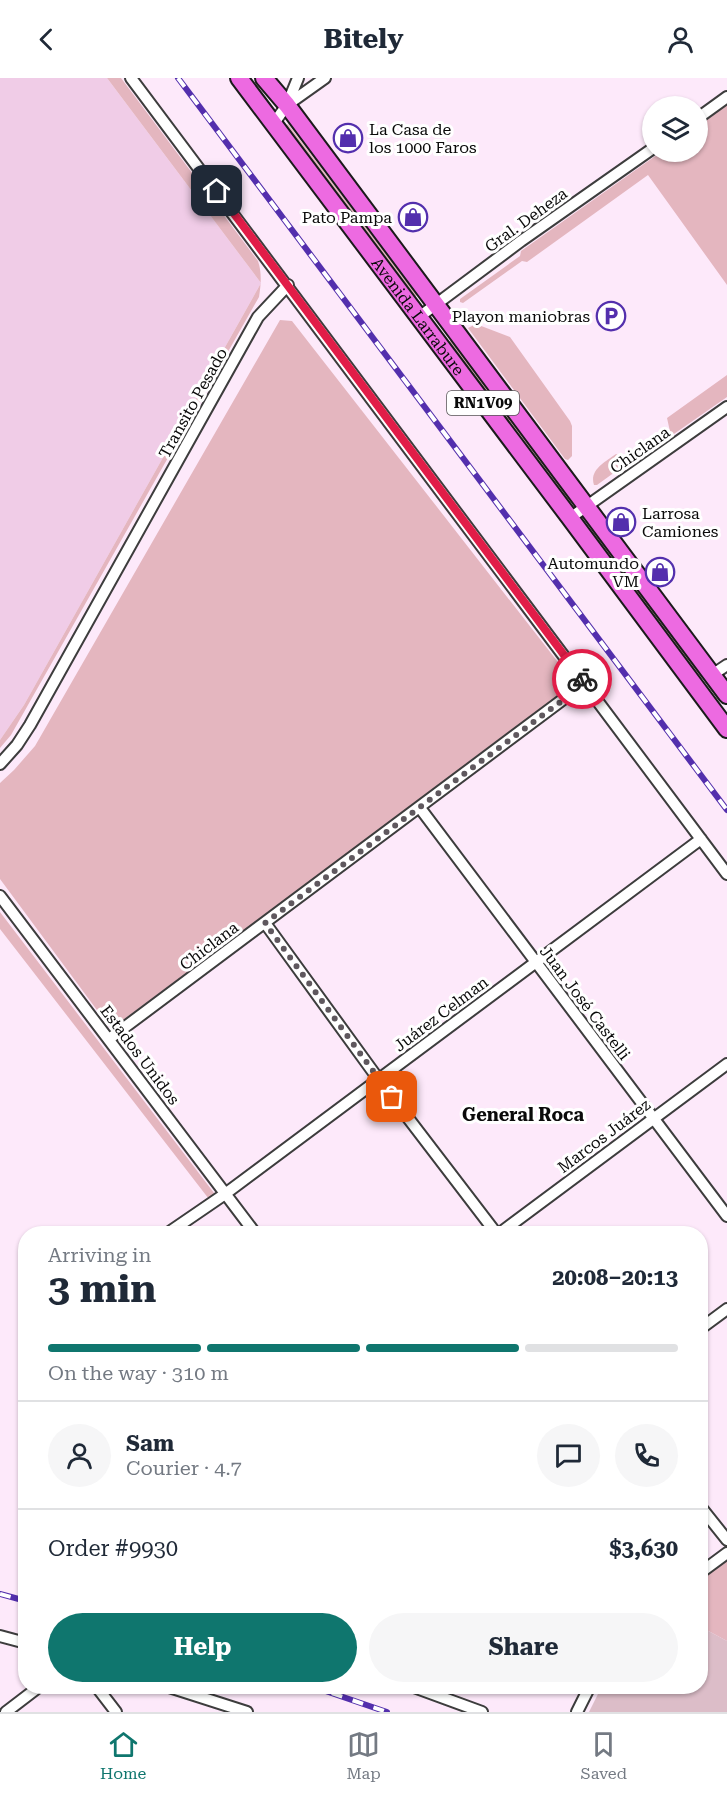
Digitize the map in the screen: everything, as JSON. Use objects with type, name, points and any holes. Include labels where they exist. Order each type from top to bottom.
[{"type":"main road","name":"Avenida Larrabure","points":[[239,78],[727,729]]},
{"type":"main road","name":"Avenida Larrabure","points":[[264,78],[287,105],[727,695]]},
{"type":"street","points":[[131,78],[727,874]]},
{"type":"street","points":[[274,123],[287,105],[298,78]]},
{"type":"street","points":[[287,105],[325,78]]},
{"type":"street","points":[[708,111],[727,97]]},
{"type":"street","name":"Gral. Deheza","points":[[419,318],[521,241],[642,156]]},
{"type":"street","name":"Transito Pesado","points":[[0,764],[17,745],[30,725],[258,317],[288,285]]},
{"type":"street","name":"Chiclana","points":[[570,518],[727,407]]},
{"type":"street","points":[[712,675],[727,665]]},
{"type":"street","name":"Chiclana","points":[[110,1039],[585,683]]},
{"type":"street","name":"Juan José Castelli","points":[[420,808],[727,1216]]},
{"type":"street","name":"Juárez Celman","points":[[178,1226],[379,1080],[701,839]]},
{"type":"street","name":"Estados Unidos","points":[[0,896],[250,1226]]},
{"type":"street","points":[[265,923],[379,1080],[493,1226]]},
{"type":"street","name":"Marcos Juárez","points":[[507,1226],[727,1064]]},
{"type":"street","points":[[708,1323],[727,1309]]},
{"type":"street","points":[[708,1516],[727,1540]]},
{"type":"street","points":[[708,1567],[727,1553]]},
{"type":"street","points":[[0,1636],[18,1641]]},
{"type":"street","points":[[6,1712],[30,1694]]},
{"type":"street","points":[[102,1694],[116,1712]]},
{"type":"street","points":[[191,1694],[247,1712]]},
{"type":"street","points":[[433,1694],[482,1712]]},
{"type":"street","points":[[577,1712],[586,1694]]},
{"type":"shaded area","points":[[0,78],[107,78],[261,283],[24,705],[0,740]]},
{"type":"shaded area","points":[[107,78],[121,78],[258,261],[261,283]]},
{"type":"shaded area","points":[[727,105],[727,285],[648,175],[527,262],[522,261],[463,303],[460,302],[460,299],[520,256],[521,251],[647,162],[708,162],[708,119]]},
{"type":"shaded area","points":[[288,124],[417,295],[414,298],[285,126]]},
{"type":"shaded area","points":[[261,284],[259,297],[11,735],[0,748],[0,740],[24,705]]},
{"type":"shaded area","points":[[280,320],[292,321],[575,684],[111,1029],[0,879],[0,783],[35,746]]},
{"type":"shaded area","points":[[476,324],[510,337],[570,421],[572,456],[568,460],[468,328]]},
{"type":"shaded area","points":[[452,340],[574,499],[570,502],[449,342]]},
{"type":"shaded area","points":[[727,375],[727,397],[671,436],[667,418]]},
{"type":"shaded area","points":[[616,454],[625,458],[626,464],[594,485],[596,471]]},
{"type":"shaded area","points":[[592,530],[703,677],[699,679],[589,532]]},
{"type":"shaded area","points":[[0,912],[214,1193],[212,1203],[0,929]]},
{"type":"shaded area","points":[[727,1560],[727,1641],[708,1631],[708,1573]]},
{"type":"shaded area","points":[[708,1631],[727,1641],[727,1712],[589,1712],[598,1694],[708,1694]]},
{"type":"railway","points":[[178,78],[727,810]]},
{"type":"railway","points":[[0,1594],[18,1599]]},
{"type":"railway","points":[[334,1694],[387,1712]]},
{"type":"way so far","points":[[392,1097],[265,923],[579,688],[585,683],[582,679]]},
{"type":"place","name":"La Casa de los 1000 Faros","points":[[348,138]]},
{"type":"place","name":"Pato Pampa","points":[[413,217]]},
{"type":"place","name":"Playon maniobras","points":[[611,316]]},
{"type":"place","name":"Larrosa Camiones","points":[[621,522]]},
{"type":"place","name":"Automundo VM","points":[[660,572]]},
{"type":"district","name":"General Roca","points":[[523,1114]]},
{"type":"route","points":[[217,191],[582,679]]}]
